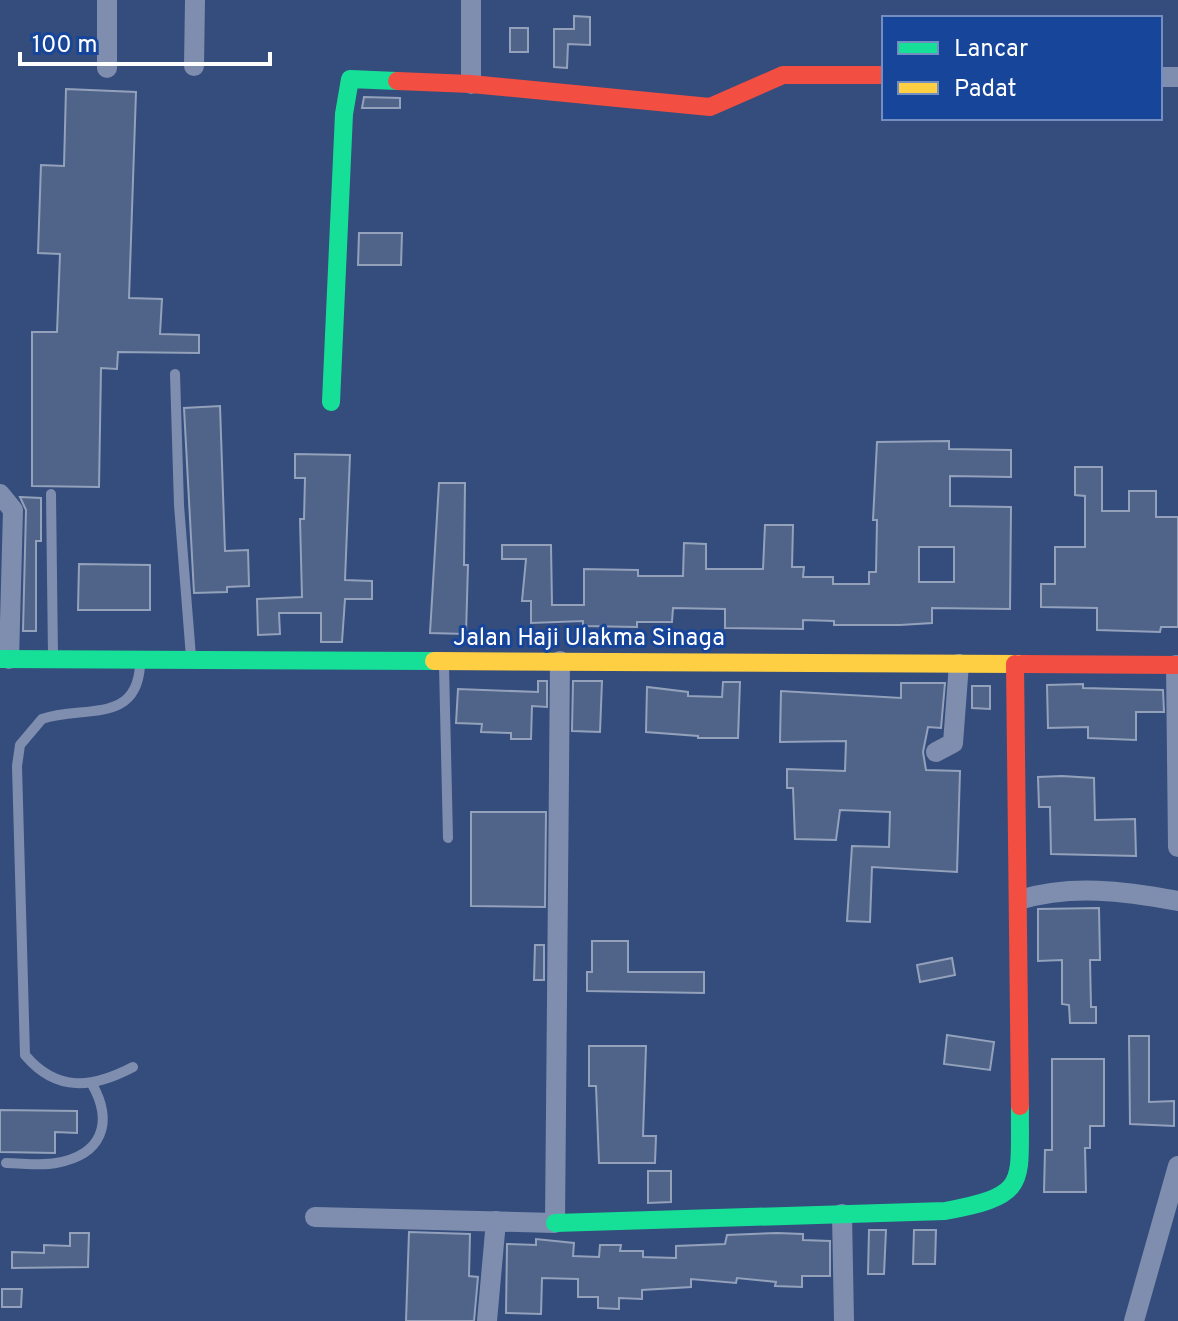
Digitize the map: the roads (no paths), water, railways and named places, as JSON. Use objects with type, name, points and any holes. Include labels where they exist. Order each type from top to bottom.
[{"type":"street","points":[[107,0],[107,68]]},
{"type":"street","points":[[194,66],[195,0]]},
{"type":"street","points":[[471,0],[471,84]]},
{"type":"street","points":[[331,402],[348,80],[373,77],[471,84],[710,107],[721,105],[768,78],[783,75],[882,75]]},
{"type":"street","points":[[0,494],[13,510],[5,659]]},
{"type":"street","name":"Jalan Haji Ulakma Sinaga","points":[[5,659],[1177,665]]},
{"type":"street","points":[[555,1223],[560,661]]},
{"type":"street","points":[[936,752],[953,743],[959,664]]},
{"type":"street","points":[[315,1217],[555,1223],[945,1211],[1001,1199],[1015,1190],[1019,1176],[1020,1145],[1015,664]]},
{"type":"street","points":[[1177,665],[1178,847]]},
{"type":"street","points":[[1019,900],[1045,892],[1084,890],[1128,892],[1178,901]]},
{"type":"street","points":[[1134,1321],[1178,1166]]},
{"type":"street","points":[[842,1214],[844,1321]]},
{"type":"street","points":[[487,1321],[496,1221]]},
{"type":"lane","points":[[175,374],[179,505],[191,659]]},
{"type":"lane","points":[[51,494],[53,659]]},
{"type":"lane","points":[[133,1067],[92,1084],[53,1078],[25,1055],[17,766],[20,745],[42,719],[115,708],[132,695],[139,682],[141,659]]},
{"type":"lane","points":[[444,660],[448,838]]},
{"type":"lane","points":[[6,1163],[55,1164],[89,1150],[100,1138],[105,1117],[102,1101],[92,1084]]}]
